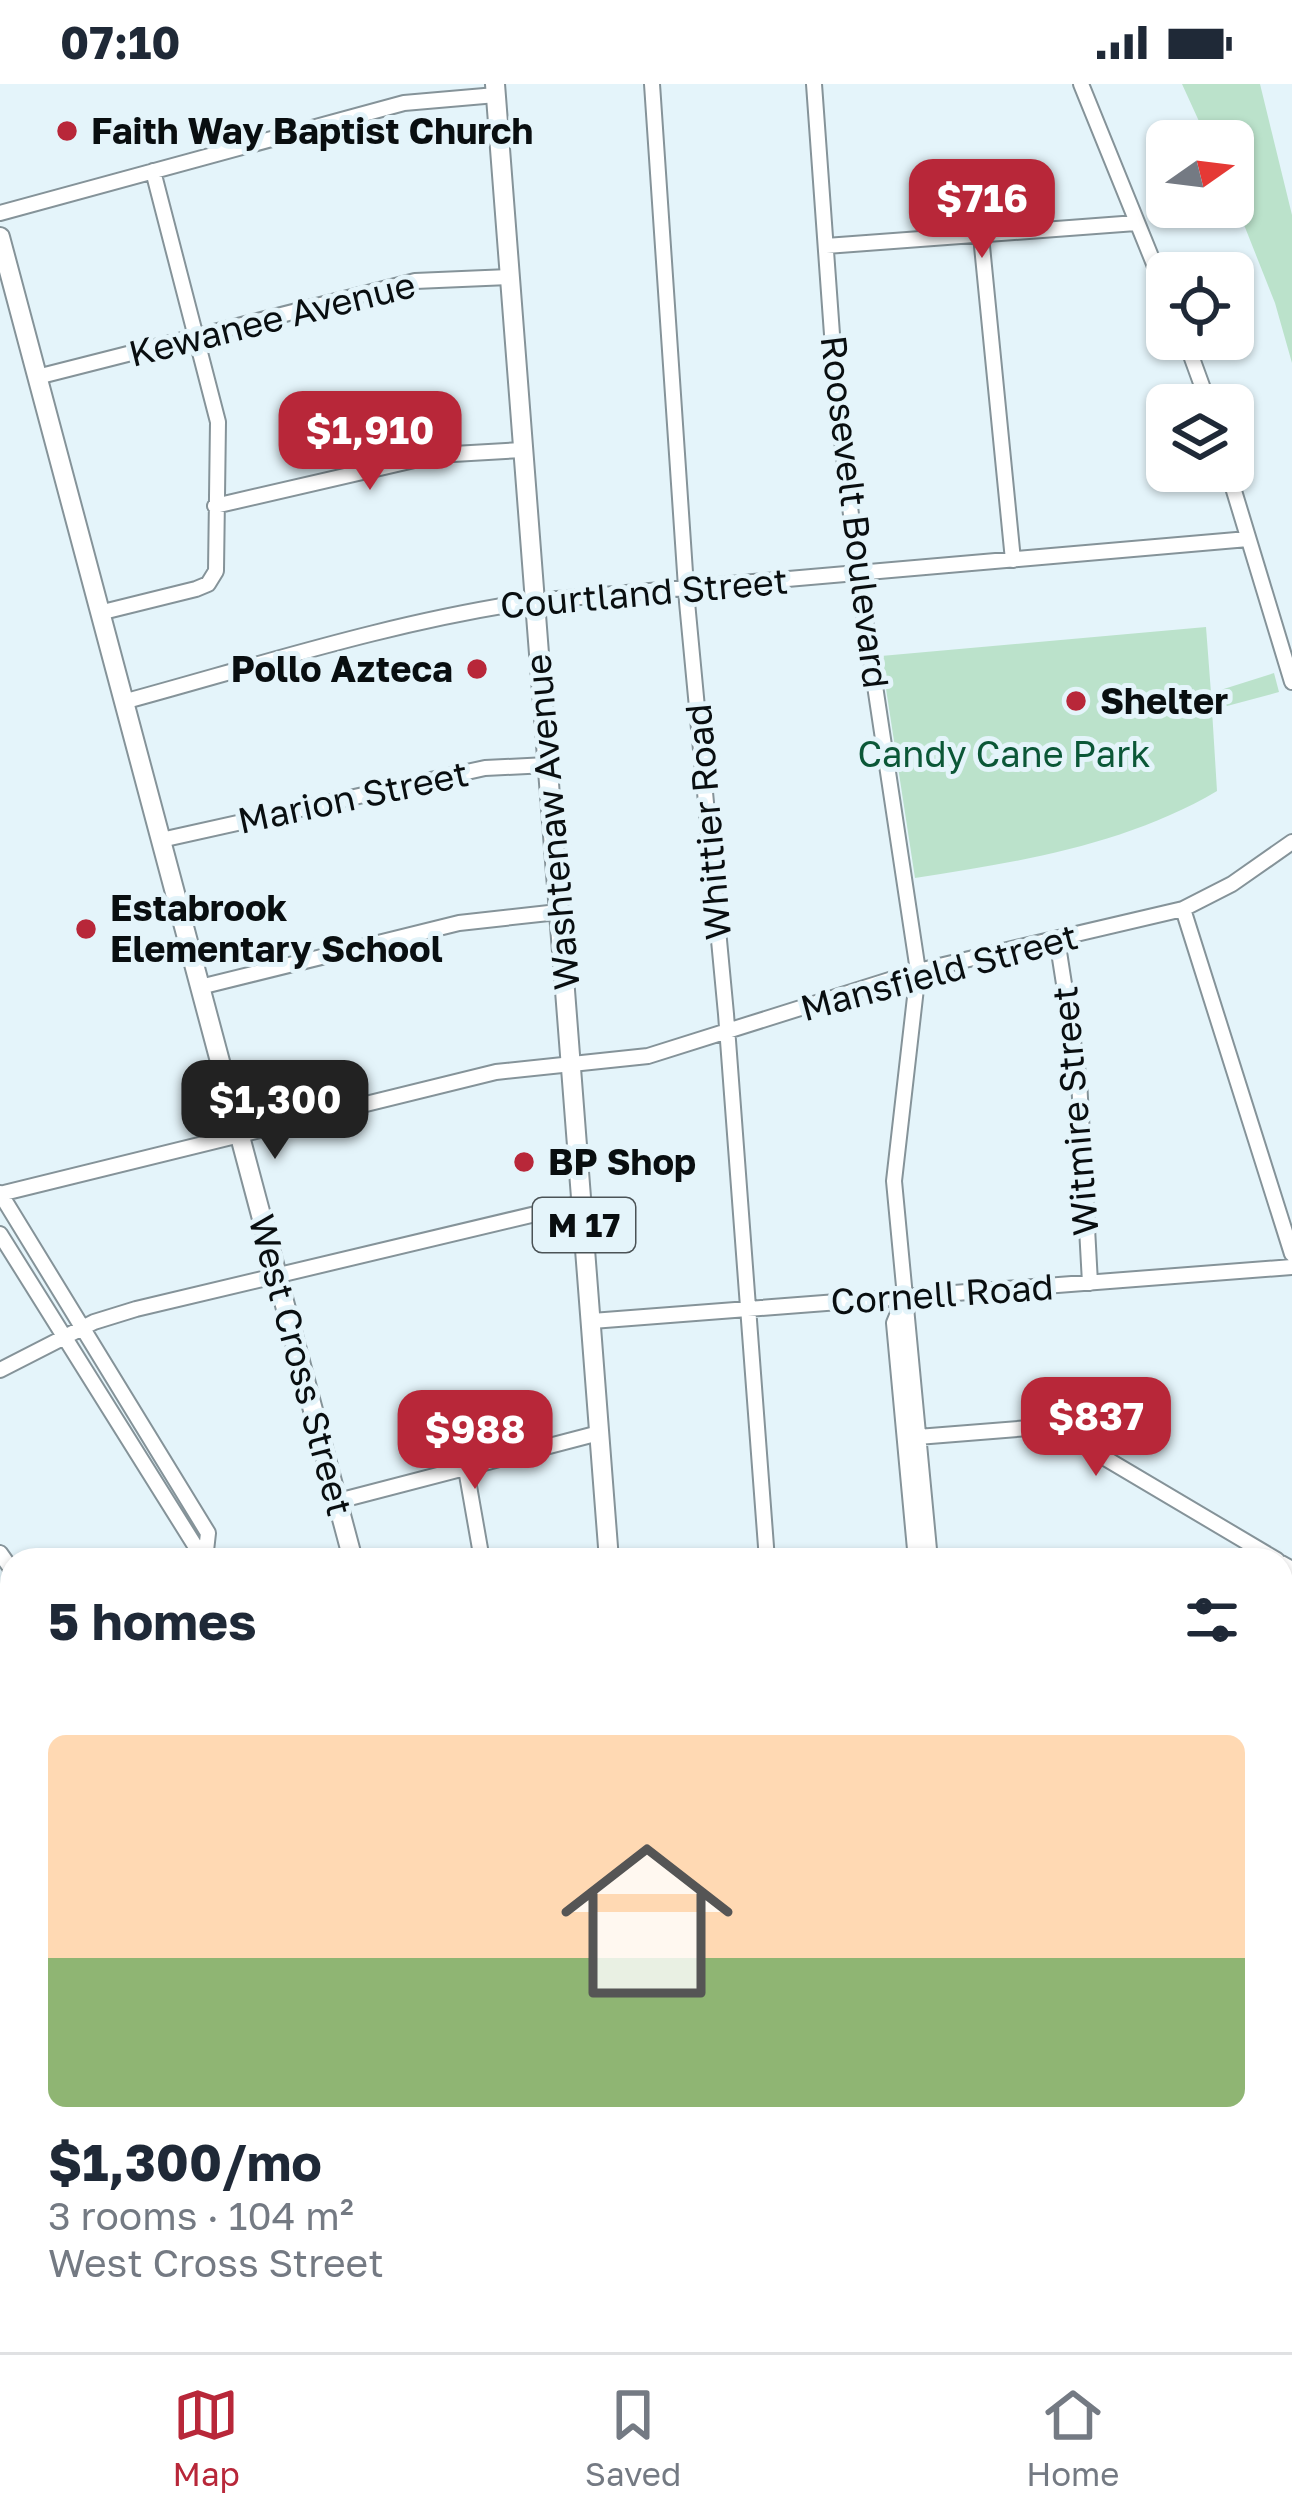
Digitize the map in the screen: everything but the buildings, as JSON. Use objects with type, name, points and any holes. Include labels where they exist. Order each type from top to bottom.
[{"type":"main road","name":"Washtenaw Avenue","points":[[496,90],[608,1548]]},
{"type":"main road","name":"West Cross Street","points":[[0,237],[350,1548]]},
{"type":"street","name":"Whittier Road","points":[[652,84],[686,587],[727,1032],[766,1548]]},
{"type":"street","name":"Roosevelt Boulevard","points":[[814,84],[836,390],[858,573],[918,971],[894,1181],[916,1548]]},
{"type":"street","points":[[1081,84],[1148,252]]},
{"type":"street","points":[[0,213],[404,103],[496,90]]},
{"type":"street","points":[[99,614],[208,584],[216,571],[220,446],[198,336],[153,171]]},
{"type":"street","points":[[826,246],[1136,223]]},
{"type":"street","points":[[981,236],[1013,560]]},
{"type":"street","name":"Kewanee Avenue","points":[[37,377],[415,281],[509,278]]},
{"type":"street","points":[[215,506],[428,456],[522,450]]},
{"type":"street","points":[[1234,492],[1292,682]]},
{"type":"street","name":"Courtland Street","points":[[123,702],[401,625],[534,601],[1248,538]]},
{"type":"street","name":"Marion Street","points":[[161,840],[454,774],[547,764]]},
{"type":"street","name":"Mansfield Street","points":[[0,1194],[496,1072],[632,1060],[918,971],[1183,909],[1232,884],[1292,842]]},
{"type":"street","points":[[1183,909],[1292,1254]]},
{"type":"street","points":[[200,987],[459,923],[558,912]]},
{"type":"street","name":"Witmire Street","points":[[1057,939],[1079,1080],[1090,1283]]},
{"type":"street","points":[[0,1194],[208,1533],[206,1548]]},
{"type":"street","points":[[0,1370],[63,1336],[136,1309],[582,1203]]},
{"type":"street","points":[[0,1234],[197,1548]]},
{"type":"street","name":"Cornell Road","points":[[592,1321],[1292,1267]]},
{"type":"street","points":[[912,1437],[1042,1427],[1061,1432],[1257,1548]]},
{"type":"street","points":[[338,1501],[599,1433]]},
{"type":"street","name":"Roosevelt Boulevard","points":[[912,1437],[928,1548]]},
{"type":"street","points":[[466,1469],[480,1548]]},
{"type":"green space","points":[[1182,84],[1260,84],[1292,215],[1292,363],[1245,228],[1254,228],[1254,120],[1198,120]]},
{"type":"green space","name":"Candy Cane Park","points":[[1206,627],[1211,693],[1274,673],[1279,692],[1212,710],[1217,791],[1109,838],[1032,858],[915,878],[881,656]]},
{"type":"place","name":"Faith Way Baptist Church","points":[[67,131]]},
{"type":"place","name":"Pollo Azteca","points":[[477,669]]},
{"type":"place","name":"Shelter","points":[[1076,701]]},
{"type":"place","name":"Estabrook Elementary School","points":[[86,929]]},
{"type":"place","name":"BP Shop","points":[[524,1162]]}]
